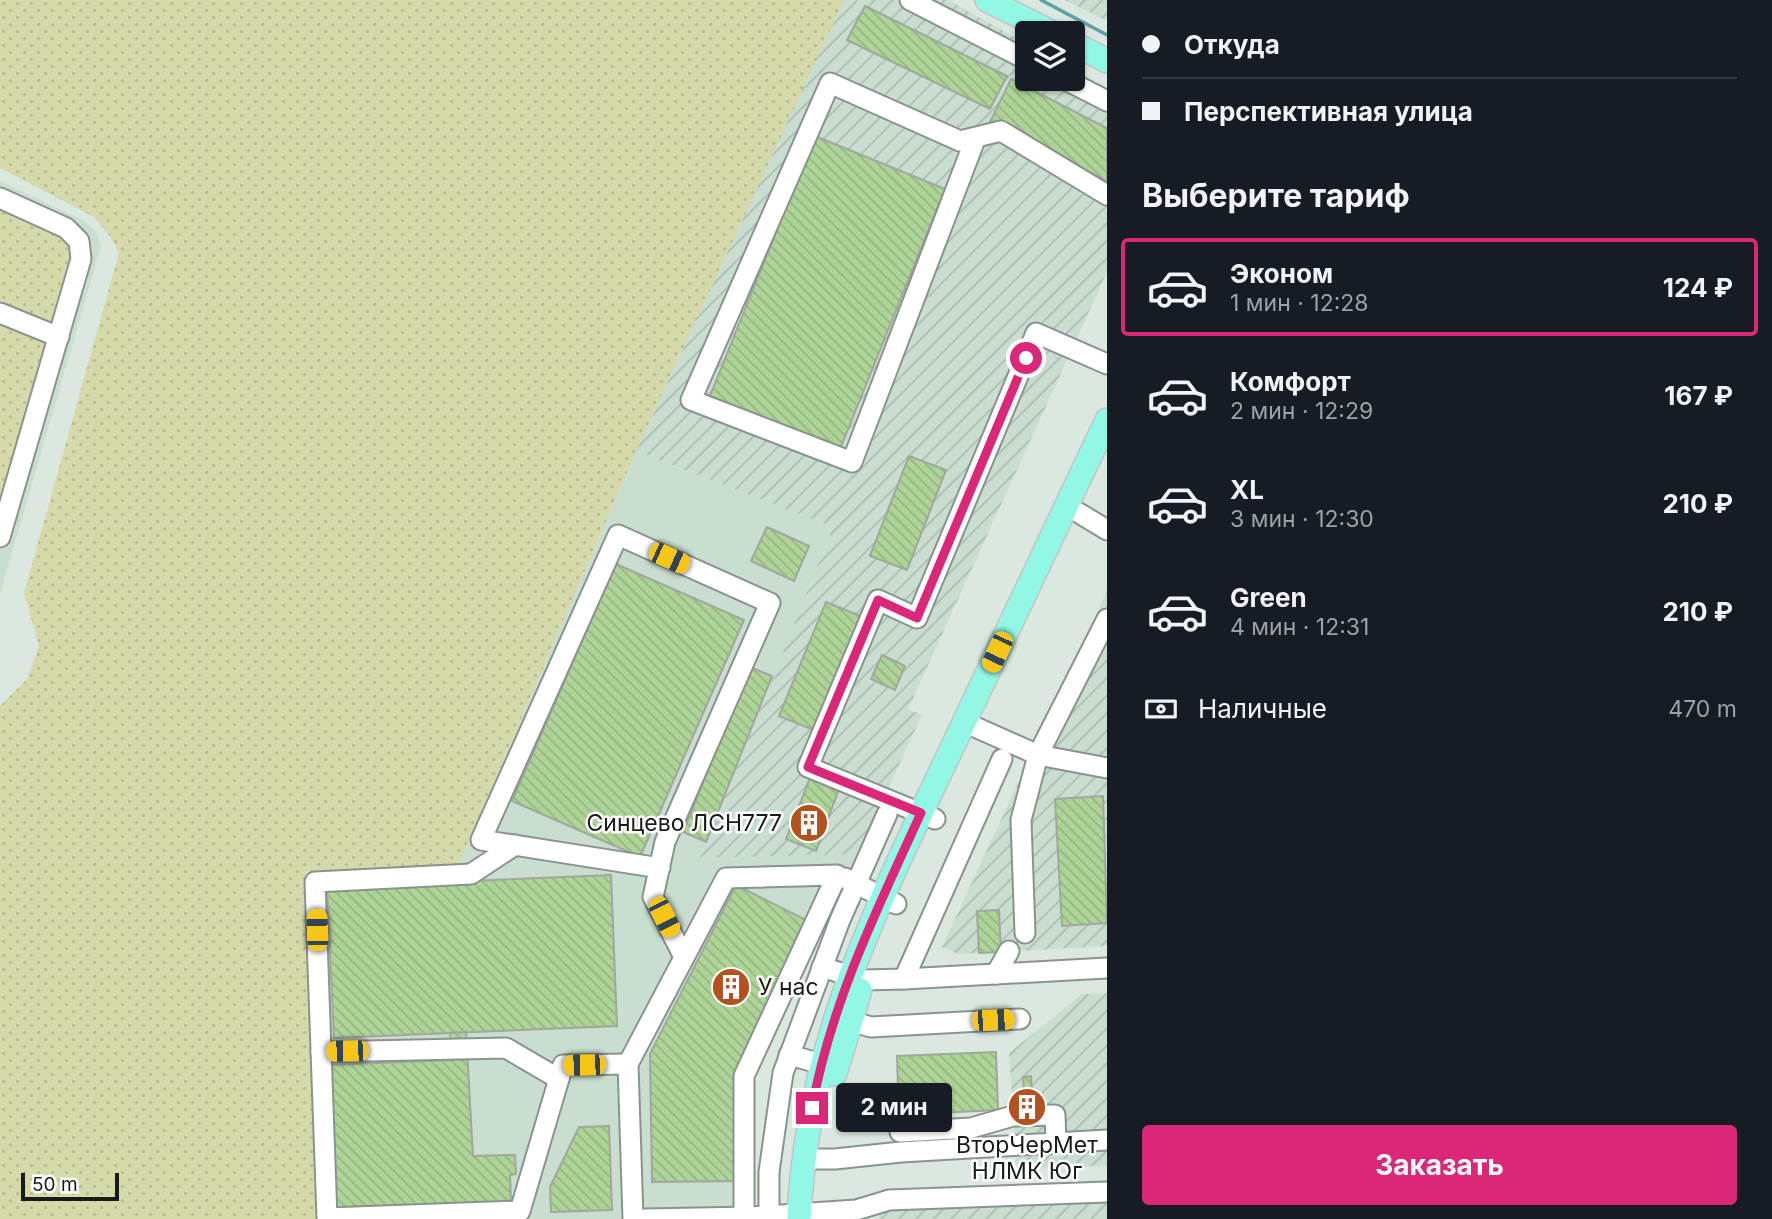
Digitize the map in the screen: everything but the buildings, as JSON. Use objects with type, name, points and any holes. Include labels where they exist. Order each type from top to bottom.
[{"type":"main road","points":[[987,0],[1015,25]]},
{"type":"main road","points":[[1085,49],[1107,61]]},
{"type":"main road","points":[[807,1216],[822,1064],[889,901],[1107,420]]},
{"type":"main road","points":[[971,725],[1079,513],[1107,452]]},
{"type":"main road","points":[[811,1159],[830,1095],[842,1019]]},
{"type":"lane","points":[[910,0],[1015,35]]},
{"type":"lane","points":[[976,137],[852,462],[691,400],[830,83],[960,141],[976,137],[1001,131],[1107,195]]},
{"type":"lane","points":[[1085,90],[1107,101]]},
{"type":"lane","points":[[0,198],[66,228],[79,241],[80,269],[0,537]]},
{"type":"lane","points":[[0,313],[59,337]]},
{"type":"lane","points":[[928,816],[808,767],[878,600],[917,618],[1036,333],[1107,364]]},
{"type":"lane","points":[[1079,513],[1107,530]]},
{"type":"lane","points":[[660,868],[481,840],[618,535],[770,603],[665,842],[660,868],[653,897],[684,957]]},
{"type":"lane","points":[[1025,933],[1021,821],[1038,755],[1107,619]]},
{"type":"lane","points":[[971,725],[1038,755],[1107,768]]},
{"type":"lane","points":[[904,979],[1002,760]]},
{"type":"lane","points":[[769,1216],[771,1159],[783,1073],[855,884],[887,814]]},
{"type":"lane","points":[[515,845],[471,874],[315,882],[327,1218],[520,1211],[563,1065],[628,1064]]},
{"type":"lane","points":[[744,1217],[744,1076],[838,874]]},
{"type":"lane","points":[[634,1219],[628,1064],[726,878],[838,874],[889,901]]},
{"type":"lane","points":[[996,974],[1009,951]]},
{"type":"lane","points":[[822,967],[856,977],[904,979],[1107,968]]},
{"type":"lane","points":[[842,1019],[871,1027],[1020,1019]]},
{"type":"lane","points":[[321,1052],[506,1048],[559,1079]]},
{"type":"lane","points":[[789,1055],[822,1064]]},
{"type":"lane","points":[[900,1132],[971,1128],[1013,1116],[1055,1115],[1056,1142]]},
{"type":"lane","points":[[811,1159],[1107,1140]]},
{"type":"lane","points":[[644,1219],[807,1216],[856,1210],[889,1200],[1107,1192]]},
{"type":"shaded area","points":[[843,0],[948,0],[1015,37],[1015,91],[1085,91],[1085,76],[1107,88],[1107,272],[908,709],[922,715],[858,854],[700,858],[833,527],[636,451]]},
{"type":"shaded area","points":[[1065,0],[1107,0],[1107,21]]},
{"type":"shaded area","points":[[0,181],[84,221],[96,232],[101,246],[0,594]]},
{"type":"shaded area","points":[[636,451],[833,527],[700,858],[858,854],[771,1036],[749,1089],[751,1219],[318,1219],[305,872],[459,864]]},
{"type":"shaded area","points":[[1107,591],[1107,946],[958,954],[942,947]]},
{"type":"shaded area","points":[[1107,993],[1107,1166],[1017,1168],[1009,1053],[1082,994]]},
{"type":"shaded area","points":[[1107,1203],[1107,1219],[879,1219],[878,1209]]},
{"type":"green space","points":[[0,0],[844,0],[636,451],[459,864],[305,872],[318,1219],[0,1219],[0,706],[27,679],[39,646],[24,593],[119,253],[94,217],[0,168]]},
{"type":"green space","points":[[0,201],[75,243],[58,326],[0,309]]},
{"type":"green space","points":[[0,318],[50,337],[0,532]]},
{"type":"waterway","points":[[1041,0],[1107,35]]},
{"type":"place","name":"Синцево ЛСН777","points":[[809,823]]},
{"type":"place","name":"У нас","points":[[731,987]]},
{"type":"place","name":"ВторЧерМет НЛМК Юг","points":[[1027,1107]]},
{"type":"route","points":[[812,1108],[845,985],[863,939],[921,813],[808,767],[878,600],[917,618],[1026,358]]}]
